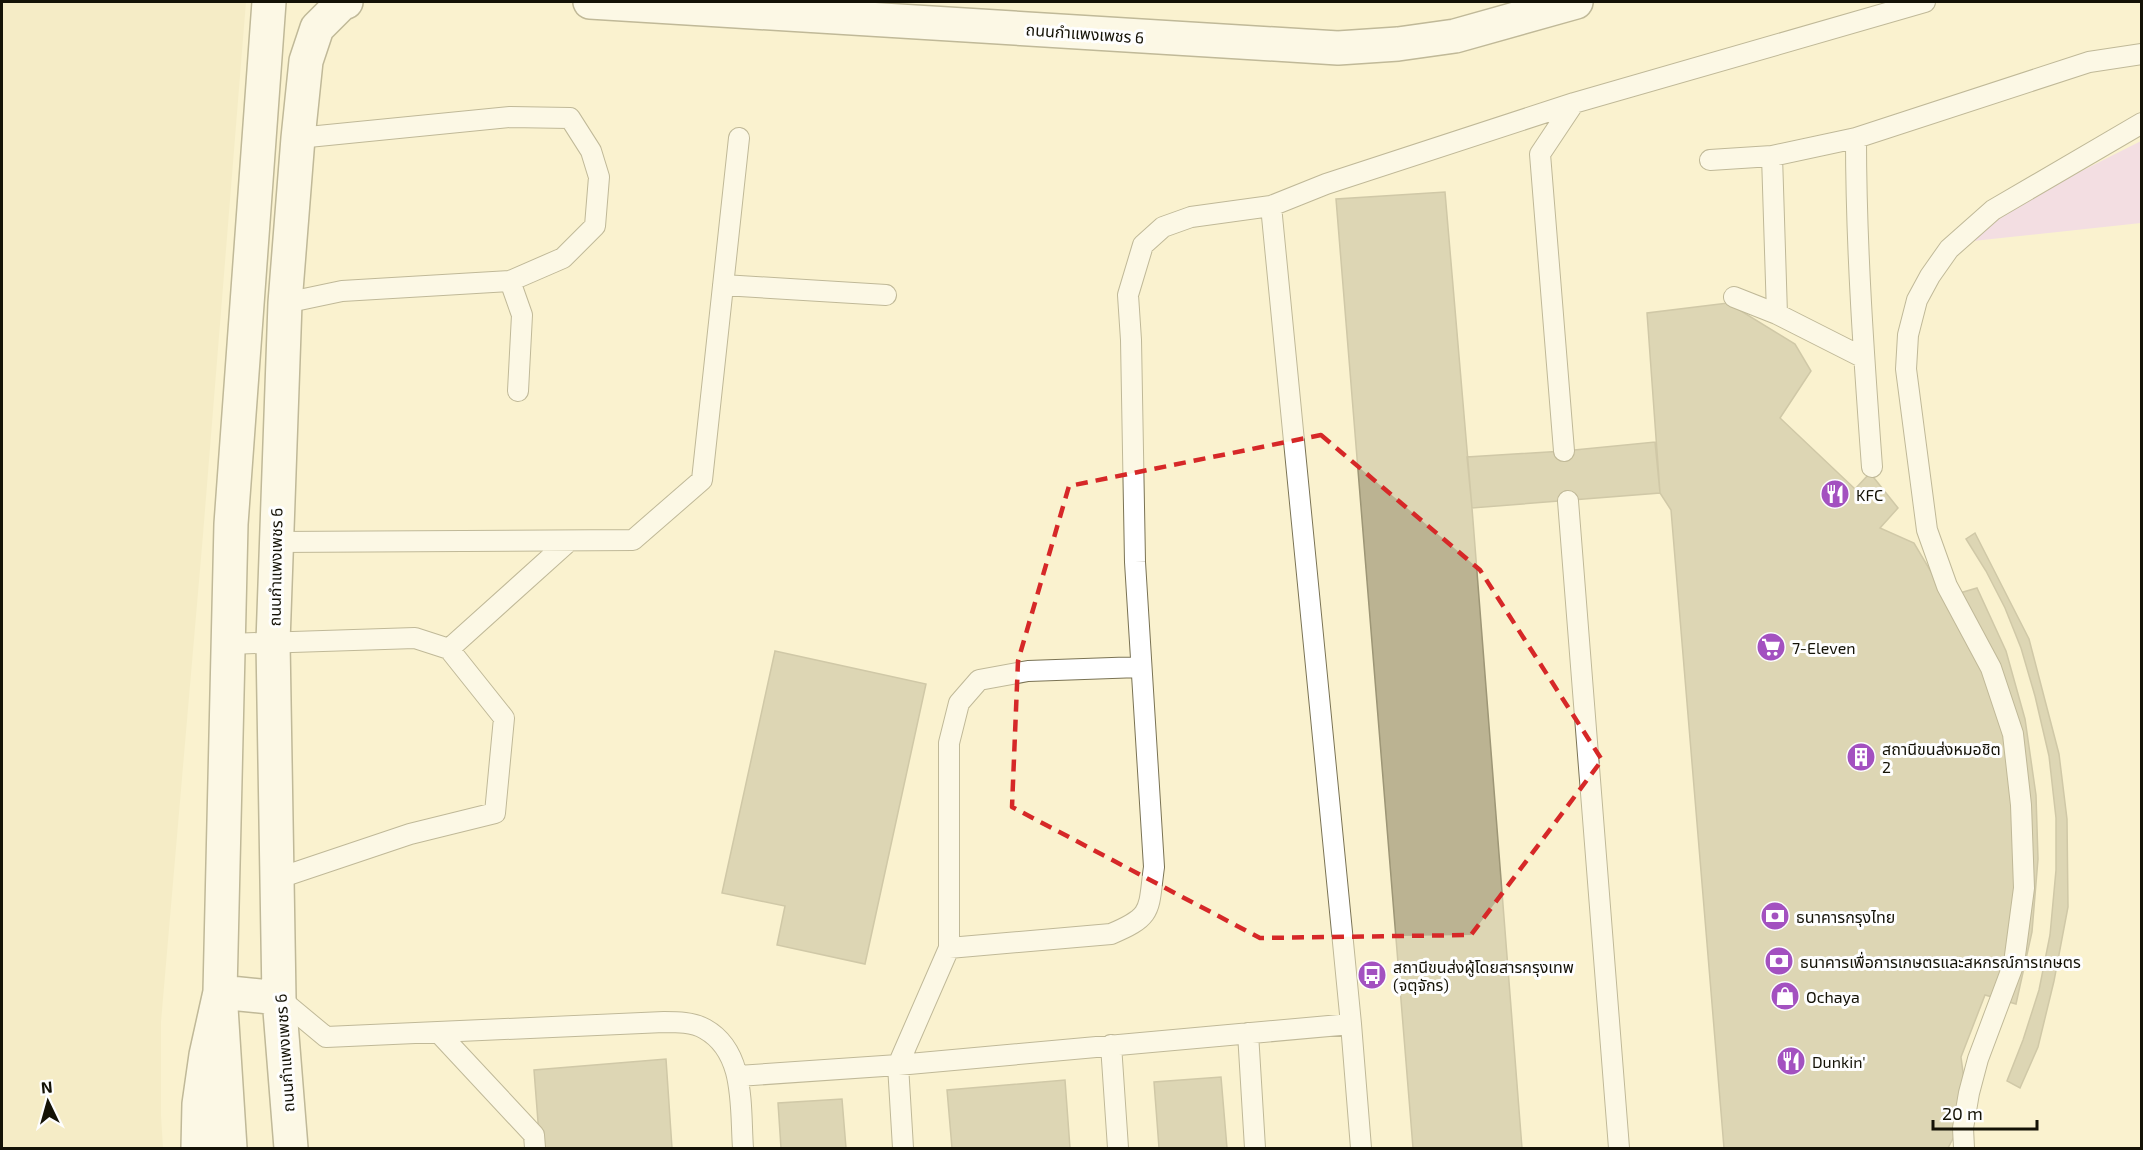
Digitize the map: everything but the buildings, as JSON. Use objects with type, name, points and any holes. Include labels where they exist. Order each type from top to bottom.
[{"type":"street","points":[[230,1149],[220,992],[231,524],[269,2]]},
{"type":"street","name":"ถนนกำแพงเพชร 6","points":[[291,1149],[279,998],[273,642],[285,303],[306,61],[317,28],[341,4],[346,2]]},
{"type":"street","name":"ถนนกำแพงเพชร 6","points":[[590,2],[1338,48],[1398,44],[1455,36],[1576,2]]},
{"type":"street","points":[[220,992],[279,998]]},
{"type":"street","points":[[198,1149],[199,1104],[204,1065],[220,992]]},
{"type":"lane","points":[[949,948],[1111,934],[1136,923],[1149,909],[1154,867],[1135,562],[1131,340],[1128,295],[1143,245],[1163,226],[1191,217],[1271,206],[1326,184],[1574,103],[1925,2]]},
{"type":"lane","points":[[1710,160],[1772,156],[1856,138],[2090,62],[2142,54]]},
{"type":"lane","points":[[1564,451],[1540,154],[1574,103]]},
{"type":"lane","points":[[285,303],[342,291],[510,281],[563,258],[595,226],[599,177],[591,151],[570,118],[510,117],[298,138]]},
{"type":"lane","points":[[1964,1149],[1963,1128],[1978,1059],[2014,963],[2024,888],[2020,805],[2013,734],[1991,668],[1947,586],[1927,530],[1906,369],[1908,335],[1917,300],[1949,249],[1993,210],[2142,123]]},
{"type":"lane","points":[[275,542],[633,540],[702,480],[739,138]]},
{"type":"lane","points":[[1856,138],[1864,358],[1872,467]]},
{"type":"lane","points":[[1772,156],[1777,314]]},
{"type":"lane","points":[[1271,206],[1351,1024],[1361,1149]]},
{"type":"lane","points":[[510,281],[522,315],[518,391]]},
{"type":"lane","points":[[723,285],[886,296]]},
{"type":"lane","points":[[1734,297],[1777,314],[1864,358]]},
{"type":"lane","points":[[1568,501],[1619,1149]]},
{"type":"lane","points":[[449,649],[569,541]]},
{"type":"lane","points":[[228,644],[415,638],[449,649],[504,718],[495,813],[410,834],[276,879]]},
{"type":"lane","points":[[903,1149],[898,1065],[949,948],[949,743],[958,703],[979,680],[1028,671],[1140,667]]},
{"type":"lane","points":[[279,998],[326,1037],[685,1023],[704,1028],[719,1040],[730,1055],[738,1076],[743,1149]]},
{"type":"lane","points":[[738,1076],[898,1065],[1351,1024]]},
{"type":"lane","points":[[438,1032],[534,1135],[535,1149]]},
{"type":"lane","points":[[1248,1034],[1255,1149]]},
{"type":"lane","points":[[1111,1045],[1118,1149]]},
{"type":"highlighted area","points":[[1321,435],[1480,570],[1602,760],[1471,935],[1260,938],[1012,807],[1018,661],[1069,486]]},
{"type":"shaded area","points":[[2,2],[246,2],[161,1022],[163,1148],[2,1148]]},
{"type":"shaded area","points":[[2141,141],[2141,223],[1973,241],[2004,210]]},
{"type":"place","name":"KFC","points":[[1835,494]]},
{"type":"place","name":"7-Eleven","points":[[1771,647]]},
{"type":"place","name":"สถานีขนส่งหมอชิต 2","points":[[1861,757]]},
{"type":"place","name":"ธนาคารกรุงไทย","points":[[1775,916]]},
{"type":"place","name":"ธนาคารเพื่อการเกษตรและสหกรณ์การเกษตร","points":[[1779,961]]},
{"type":"place","name":"สถานีขนส่งผู้โดยสารกรุงเทพ (จตุจักร)","points":[[1372,975]]},
{"type":"place","name":"Ochaya","points":[[1785,996]]},
{"type":"place","name":"Dunkin'","points":[[1791,1061]]}]
